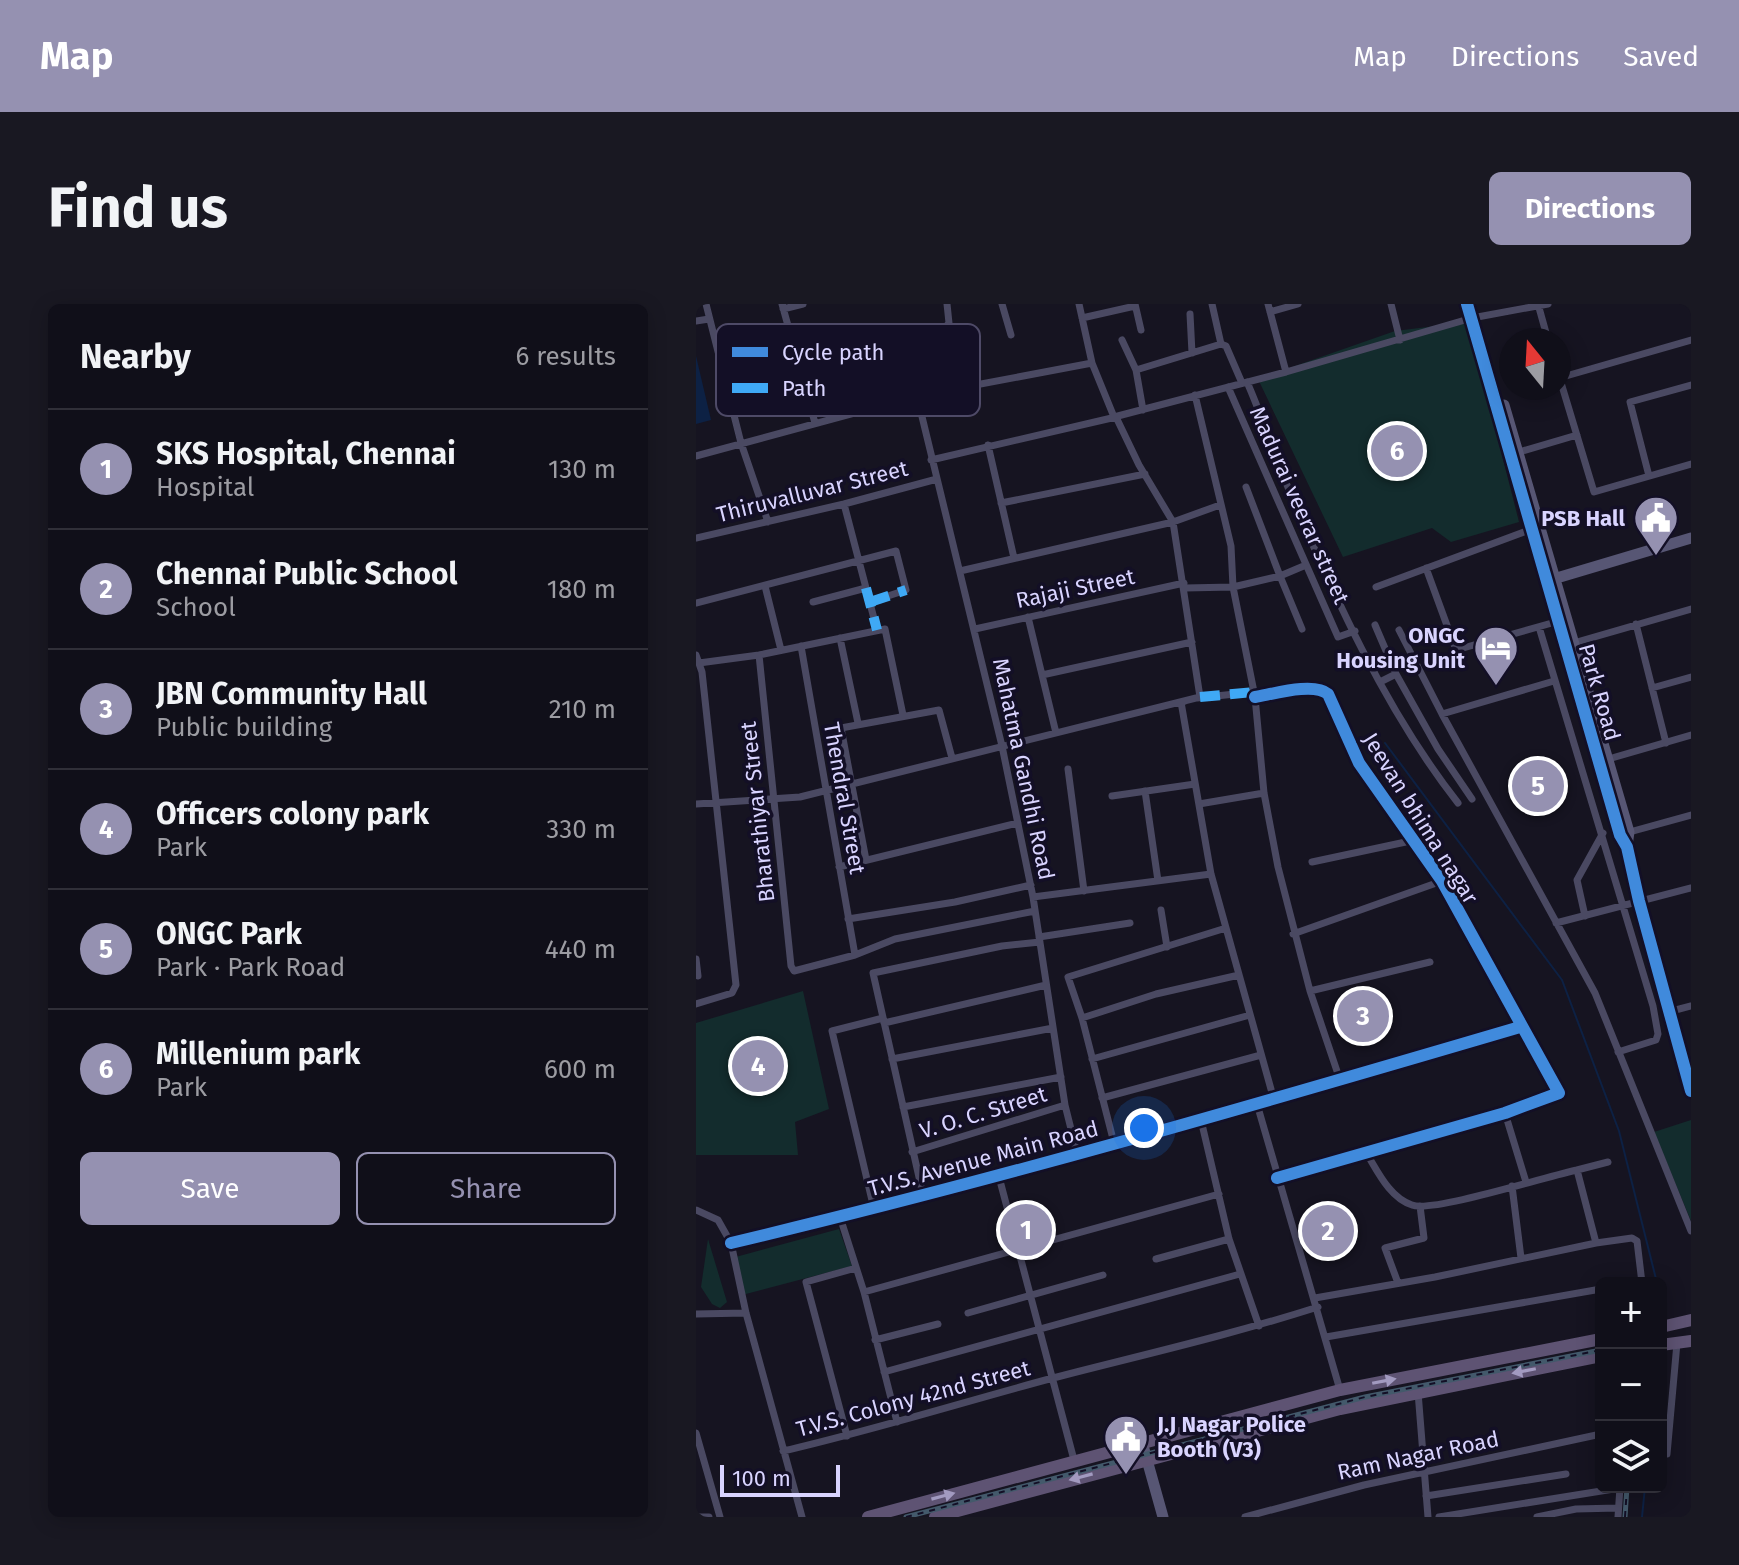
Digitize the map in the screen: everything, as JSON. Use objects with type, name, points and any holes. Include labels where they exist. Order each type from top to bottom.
[{"type":"main road","points":[[1667,1326],[1691,1320]]},
{"type":"main road","points":[[868,1517],[1340,1390],[1595,1340]]},
{"type":"main road","points":[[935,1517],[1146,1459],[1418,1391],[1595,1357]]},
{"type":"street","points":[[706,304],[716,346]]},
{"type":"street","points":[[783,306],[803,304]]},
{"type":"street","points":[[947,304],[948,324]]},
{"type":"street","points":[[1002,304],[1011,335]]},
{"type":"street","points":[[1079,304],[1092,363],[1115,417],[1173,522],[1200,697],[1181,702],[1195,784],[1211,874],[1274,1100]]},
{"type":"street","points":[[1212,304],[1221,344]]},
{"type":"street","points":[[1286,372],[1269,308],[1298,304]]},
{"type":"street","points":[[1391,304],[1400,340]]},
{"type":"street","name":"Park Road","points":[[1467,304],[1475,318],[1519,452],[1551,580],[1624,834],[1668,1012],[1690,1083]]},
{"type":"street","name":"Park Road","points":[[1474,304],[1475,318],[1532,529],[1551,580],[1559,621],[1570,644]]},
{"type":"street","points":[[931,460],[1143,410],[1475,318],[1548,304]]},
{"type":"street","points":[[1082,318],[1135,305],[1141,330]]},
{"type":"street","points":[[1538,305],[1545,328]]},
{"type":"street","points":[[1190,314],[1192,353]]},
{"type":"street","points":[[696,321],[709,319]]},
{"type":"street","points":[[1122,340],[1136,370],[1143,410]]},
{"type":"street","points":[[1571,374],[1691,340]]},
{"type":"street","points":[[1136,370],[1221,344],[1226,346],[1380,682],[1422,754],[1458,803]]},
{"type":"street","points":[[980,384],[1092,363]]},
{"type":"street","points":[[1649,476],[1630,402],[1691,385]]},
{"type":"street","name":"Madurai veerar street","points":[[1228,387],[1338,637],[1355,631]]},
{"type":"street","points":[[1195,395],[1231,546],[1233,587],[1255,694],[1264,793],[1293,934],[1340,1080]]},
{"type":"street","points":[[1566,400],[1594,492],[1691,464]]},
{"type":"street","points":[[734,416],[768,522]]},
{"type":"street","points":[[813,416],[815,423]]},
{"type":"street","points":[[696,456],[841,416]]},
{"type":"street","name":"Mahatma Gandhi Road","points":[[921,416],[1002,746],[1031,885],[1065,1105],[1077,1153]]},
{"type":"street","points":[[1519,452],[1577,435]]},
{"type":"street","points":[[988,445],[1014,558]]},
{"type":"street","points":[[1001,503],[1145,474]]},
{"type":"street","name":"Thiruvalluvar Street","points":[[696,538],[937,479]]},
{"type":"street","points":[[1246,487],[1302,629]]},
{"type":"street","points":[[844,504],[903,715]]},
{"type":"street","points":[[960,571],[1173,522],[1220,505]]},
{"type":"street","points":[[1376,587],[1532,529]]},
{"type":"street","points":[[1551,580],[1691,538]]},
{"type":"street","points":[[696,603],[896,551],[906,590],[870,602]]},
{"type":"street","name":"Rajaji Street","points":[[975,629],[1184,585],[1233,587],[1280,576],[1306,565]]},
{"type":"street","points":[[1426,568],[1456,650],[1559,621]]},
{"type":"street","points":[[765,586],[781,650]]},
{"type":"street","points":[[813,602],[866,588]]},
{"type":"street","points":[[1570,644],[1691,609]]},
{"type":"street","points":[[1028,617],[1056,733]]},
{"type":"street","points":[[1636,624],[1666,743]]},
{"type":"street","points":[[1375,625],[1396,674],[1438,749],[1472,799]]},
{"type":"street","points":[[1539,627],[1653,1006],[1658,1037],[1618,1052]]},
{"type":"street","points":[[696,1004],[725,996],[735,990],[736,985],[717,803],[697,659],[759,655],[881,630]]},
{"type":"street","points":[[1399,630],[1595,993],[1691,1231]]},
{"type":"street","points":[[840,638],[858,723]]},
{"type":"street","points":[[1042,675],[1192,642]]},
{"type":"street","name":"Thendral Street","points":[[801,646],[855,955]]},
{"type":"street","name":"Bharathiyar Street","points":[[759,655],[791,966],[796,971],[855,955]]},
{"type":"street","points":[[1380,682],[1396,674]]},
{"type":"street","points":[[1652,688],[1691,677]]},
{"type":"street","points":[[1442,714],[1554,681]]},
{"type":"street","name":"Jeevan bhima nagar","points":[[696,804],[800,797],[1200,697],[1312,688],[1323,690],[1328,694],[1359,763],[1442,881],[1559,1093],[1505,1113]]},
{"type":"street","points":[[866,860],[840,730],[858,723],[940,710],[952,758]]},
{"type":"street","points":[[1603,761],[1691,735]]},
{"type":"street","points":[[1068,769],[1084,891]]},
{"type":"street","points":[[1112,796],[1195,784]]},
{"type":"street","points":[[1145,791],[1158,881]]},
{"type":"street","points":[[1199,804],[1264,793]]},
{"type":"street","points":[[1624,834],[1691,815]]},
{"type":"street","points":[[839,867],[1018,823]]},
{"type":"street","points":[[1585,916],[1577,880],[1603,833]]},
{"type":"street","points":[[1312,862],[1415,840]]},
{"type":"street","points":[[1033,897],[1211,874]]},
{"type":"street","points":[[1293,934],[1442,881]]},
{"type":"street","points":[[848,919],[955,902],[1031,885]]},
{"type":"street","points":[[1556,923],[1691,888]]},
{"type":"street","points":[[1161,910],[1167,947]]},
{"type":"street","points":[[855,955],[895,939],[1035,911]]},
{"type":"street","points":[[923,1195],[873,973],[1130,923]]},
{"type":"street","points":[[1114,1143],[1082,1018],[1068,977],[1226,928]]},
{"type":"street","points":[[696,959],[698,976]]},
{"type":"street","points":[[1310,991],[1430,962]]},
{"type":"street","points":[[1082,1018],[1156,994],[1239,975]]},
{"type":"street","points":[[874,1209],[832,1031],[1046,985]]},
{"type":"street","points":[[1668,1012],[1691,1006]]},
{"type":"street","points":[[1092,1059],[1250,1015]]},
{"type":"street","name":"T.V.S. Avenue Main Road","points":[[731,1243],[999,1177],[1520,1027]]},
{"type":"street","points":[[892,1059],[1053,1028]]},
{"type":"street","points":[[1102,1098],[1261,1055]]},
{"type":"street","points":[[903,1107],[1061,1077]]},
{"type":"street","points":[[1257,1104],[1340,1390]]},
{"type":"street","name":"V. O. C. Street","points":[[912,1152],[1065,1105]]},
{"type":"street","points":[[1277,1178],[1505,1113],[1526,1182]]},
{"type":"street","points":[[1201,1120],[1229,1239],[1259,1326]]},
{"type":"street","points":[[1367,1154],[1385,1183],[1403,1201],[1415,1207],[1467,1199],[1608,1162]]},
{"type":"street","points":[[1577,1170],[1596,1243]]},
{"type":"street","points":[[999,1177],[1074,1460]]},
{"type":"street","points":[[1512,1186],[1521,1258]]},
{"type":"street","points":[[864,1292],[1018,1252],[1219,1194]]},
{"type":"street","points":[[1398,1283],[1385,1248],[1424,1238],[1420,1206]]},
{"type":"street","points":[[696,1210],[718,1220],[731,1243],[746,1313],[802,1517]]},
{"type":"street","points":[[840,1217],[864,1292],[897,1422]]},
{"type":"street","points":[[1315,1298],[1632,1238],[1637,1241],[1640,1277]]},
{"type":"street","points":[[1156,1259],[1229,1239]]},
{"type":"street","points":[[847,1436],[806,1282],[856,1268]]},
{"type":"street","points":[[884,1372],[1240,1274]]},
{"type":"street","points":[[968,1313],[1103,1275]]},
{"type":"street","points":[[1326,1337],[1595,1290]]},
{"type":"street","name":"T.V.S. Colony 42nd Street","points":[[783,1451],[1259,1326],[1318,1307]]},
{"type":"street","points":[[696,1314],[746,1313]]},
{"type":"street","points":[[875,1340],[938,1324]]},
{"type":"street","points":[[1667,1454],[1674,1343]]},
{"type":"street","points":[[1418,1391],[1428,1517]]},
{"type":"street","points":[[696,1433],[720,1517]]},
{"type":"street","name":"Ram Nagar Road","points":[[1245,1517],[1350,1488],[1595,1435]]},
{"type":"street","points":[[1142,1442],[1163,1517]]},
{"type":"street","points":[[696,1476],[707,1472]]},
{"type":"street","points":[[1426,1496],[1566,1474]]},
{"type":"street","points":[[1439,1517],[1595,1491]]},
{"type":"street","points":[[1537,1517],[1590,1507],[1618,1512]]},
{"type":"street","points":[[699,1517],[709,1517]]},
{"type":"green space","points":[[1468,322],[1519,522],[1451,542],[1432,528],[1343,557],[1258,379],[1395,331]]},
{"type":"green space","points":[[803,991],[829,1109],[795,1122],[798,1155],[696,1155],[696,1023]]},
{"type":"green space","points":[[1691,1120],[1691,1221],[1654,1132]]},
{"type":"green space","points":[[839,1229],[852,1266],[742,1295],[732,1258]]},
{"type":"green space","points":[[708,1239],[727,1302],[720,1308],[712,1304],[701,1287]]},
{"type":"water","points":[[696,356],[711,420],[696,424]]},
{"type":"waterway","points":[[1385,743],[1562,980],[1619,1131],[1656,1277]]},
{"type":"waterway","points":[[1642,1517],[1644,1493]]},
{"type":"railway","points":[[906,1517],[1365,1397],[1595,1351]]},
{"type":"railway","points":[[1625,1517],[1627,1493]]},
{"type":"marked path","points":[[866,588],[877,630]]},
{"type":"marked path","points":[[870,602],[906,590]]},
{"type":"marked path","points":[[1200,697],[1254,692]]},
{"type":"cycle path","points":[[1467,304],[1620,835],[1627,847],[1691,1091]]},
{"type":"cycle path","points":[[1255,697],[1303,689],[1328,694],[1359,763],[1442,881],[1559,1093],[1505,1113],[1277,1178]]},
{"type":"cycle path","points":[[731,1243],[1028,1167],[1520,1027]]},
{"type":"place","name":"Millenium park","points":[[1397,451]]},
{"type":"place","name":"PSB Hall","points":[[1656,557]]},
{"type":"place","name":"ONGC Housing Unit","points":[[1496,687]]},
{"type":"place","name":"ONGC Park","points":[[1538,786]]},
{"type":"place","name":"JBN Community Hall","points":[[1363,1016]]},
{"type":"place","name":"Officers colony park","points":[[758,1066]]},
{"type":"place","name":"SKS Hospital, Chennai","points":[[1026,1230]]},
{"type":"place","name":"Chennai Public School","points":[[1328,1231]]},
{"type":"place","name":"J.J Nagar Police Booth (V3)","points":[[1126,1476]]}]
